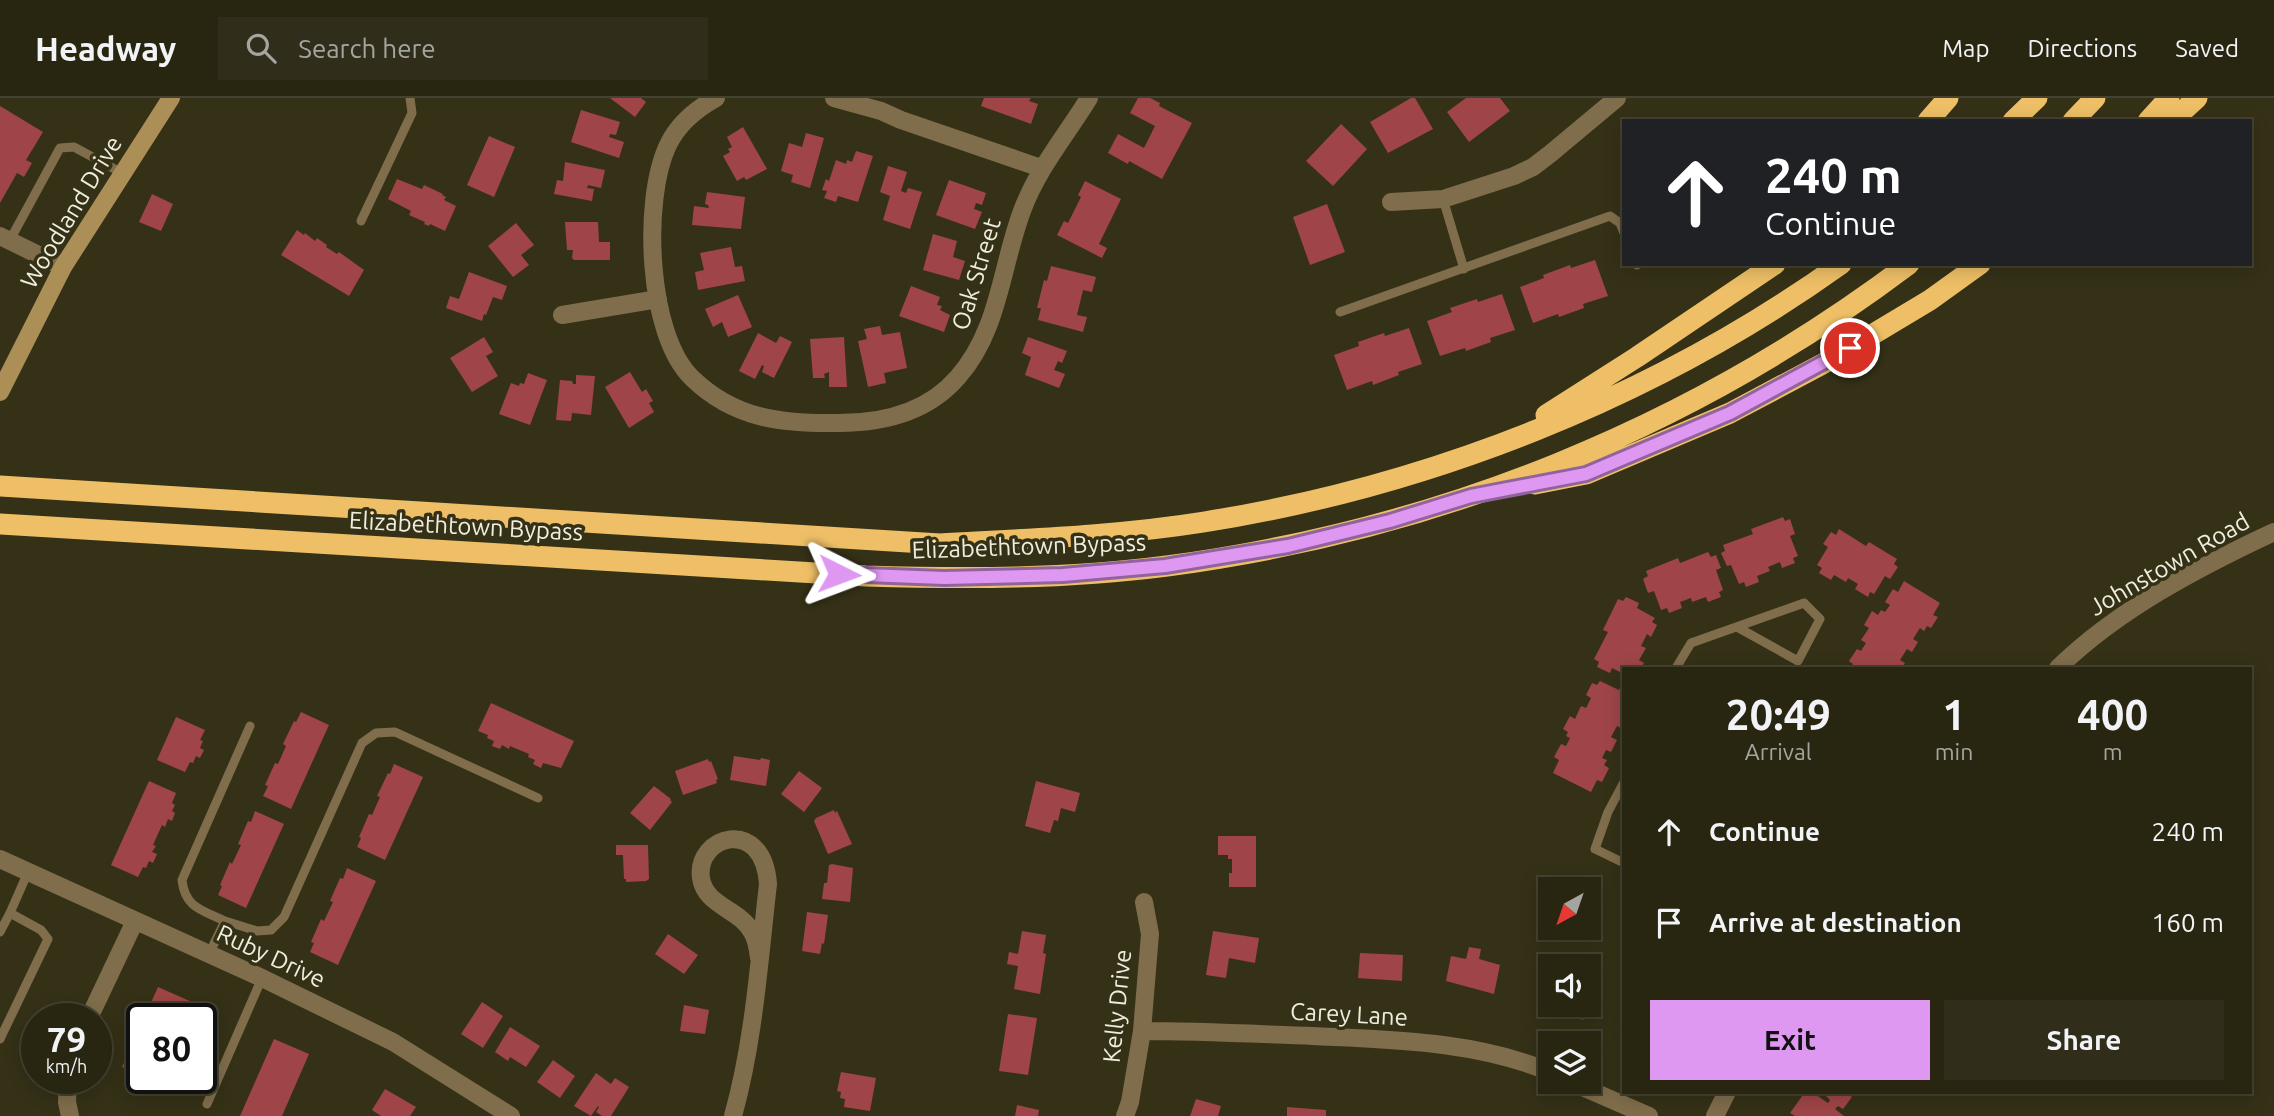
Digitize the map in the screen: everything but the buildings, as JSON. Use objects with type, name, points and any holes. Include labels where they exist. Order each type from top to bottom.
[{"type":"highway","points":[[1930,119],[1948,98]]},
{"type":"highway","points":[[2015,119],[2037,98]]},
{"type":"highway","points":[[2075,119],[2095,98]]},
{"type":"highway","points":[[2150,119],[2169,98]]},
{"type":"highway","points":[[2174,119],[2197,98]]},
{"type":"highway","points":[[1505,441],[1772,266]]},
{"type":"highway","name":"Elizabethtown Bypass","points":[[0,486],[940,544],[1064,539],[1202,523],[1362,489],[1561,420],[1653,378],[1768,314],[1838,266]]},
{"type":"highway","name":"Elizabethtown Bypass","points":[[0,524],[852,575],[994,578],[1104,572],[1227,557],[1349,532],[1471,496],[1592,451],[1709,394],[1821,327],[1906,266]]},
{"type":"highway","points":[[1471,496],[1586,474],[1730,413],[1830,360],[1930,300],[1977,266]]},
{"type":"street","name":"Woodland Drive","points":[[0,392],[63,267],[171,98]]},
{"type":"street","name":"Oak Street","points":[[716,98],[689,116],[677,130],[662,162],[653,215],[653,248],[658,299],[666,331],[680,363],[691,377],[729,406],[782,423],[805,424],[872,421],[910,411],[928,403],[944,391],[969,363],[993,314],[1022,211],[1041,168],[1089,98]]},
{"type":"street","points":[[834,98],[881,111],[1041,168]]},
{"type":"street","points":[[1391,202],[1443,199],[1505,179],[1533,166],[1617,98]]},
{"type":"street","points":[[5,238],[63,267]]},
{"type":"street","points":[[562,315],[658,299]]},
{"type":"street","name":"Johnstown Road","points":[[2059,667],[2084,643],[2166,588],[2226,554],[2274,532]]},
{"type":"street","points":[[733,1116],[747,1052],[759,958],[768,884],[767,869],[762,856],[753,845],[728,839],[708,852],[703,860],[701,881],[715,901],[746,923],[753,932],[759,958]]},
{"type":"street","name":"Ruby Drive","points":[[0,859],[262,978],[393,1042],[511,1116]]},
{"type":"street","name":"Kelly Drive","points":[[1125,1116],[1130,1102],[1142,1031],[1150,934],[1144,902]]},
{"type":"street","points":[[96,1003],[135,921]]},
{"type":"street","name":"Carey Lane","points":[[1142,1031],[1386,1039],[1442,1045],[1496,1055],[1538,1068]]},
{"type":"street","points":[[67,1094],[71,1116]]},
{"type":"street","points":[[1599,1094],[1649,1116]]},
{"type":"street","points":[[1715,1116],[1726,1094]]},
{"type":"lane","points":[[361,221],[412,113],[410,98]]},
{"type":"lane","points":[[5,238],[60,148],[74,147],[122,173]]},
{"type":"lane","points":[[1443,199],[1464,269]]},
{"type":"lane","points":[[1340,312],[1610,216],[1620,223],[1622,228]]},
{"type":"lane","points":[[1677,667],[1691,643],[1804,603],[1820,619],[1798,661],[1737,627]]},
{"type":"lane","points":[[250,726],[182,880],[184,894],[190,904],[225,921],[257,931],[271,930],[284,918],[362,743],[376,733],[395,732],[538,797]]},
{"type":"lane","points":[[1622,786],[1608,812],[1595,849],[1622,862]]},
{"type":"lane","points":[[0,932],[28,872]]},
{"type":"lane","points":[[0,1039],[48,939],[41,930],[10,913]]},
{"type":"lane","points":[[209,954],[225,921]]},
{"type":"lane","points":[[207,1104],[262,978]]},
{"type":"route","points":[[839,574],[944,578],[1063,575],[1165,566],[1288,546],[1390,521],[1471,496],[1586,474],[1730,413],[1850,348]]}]
